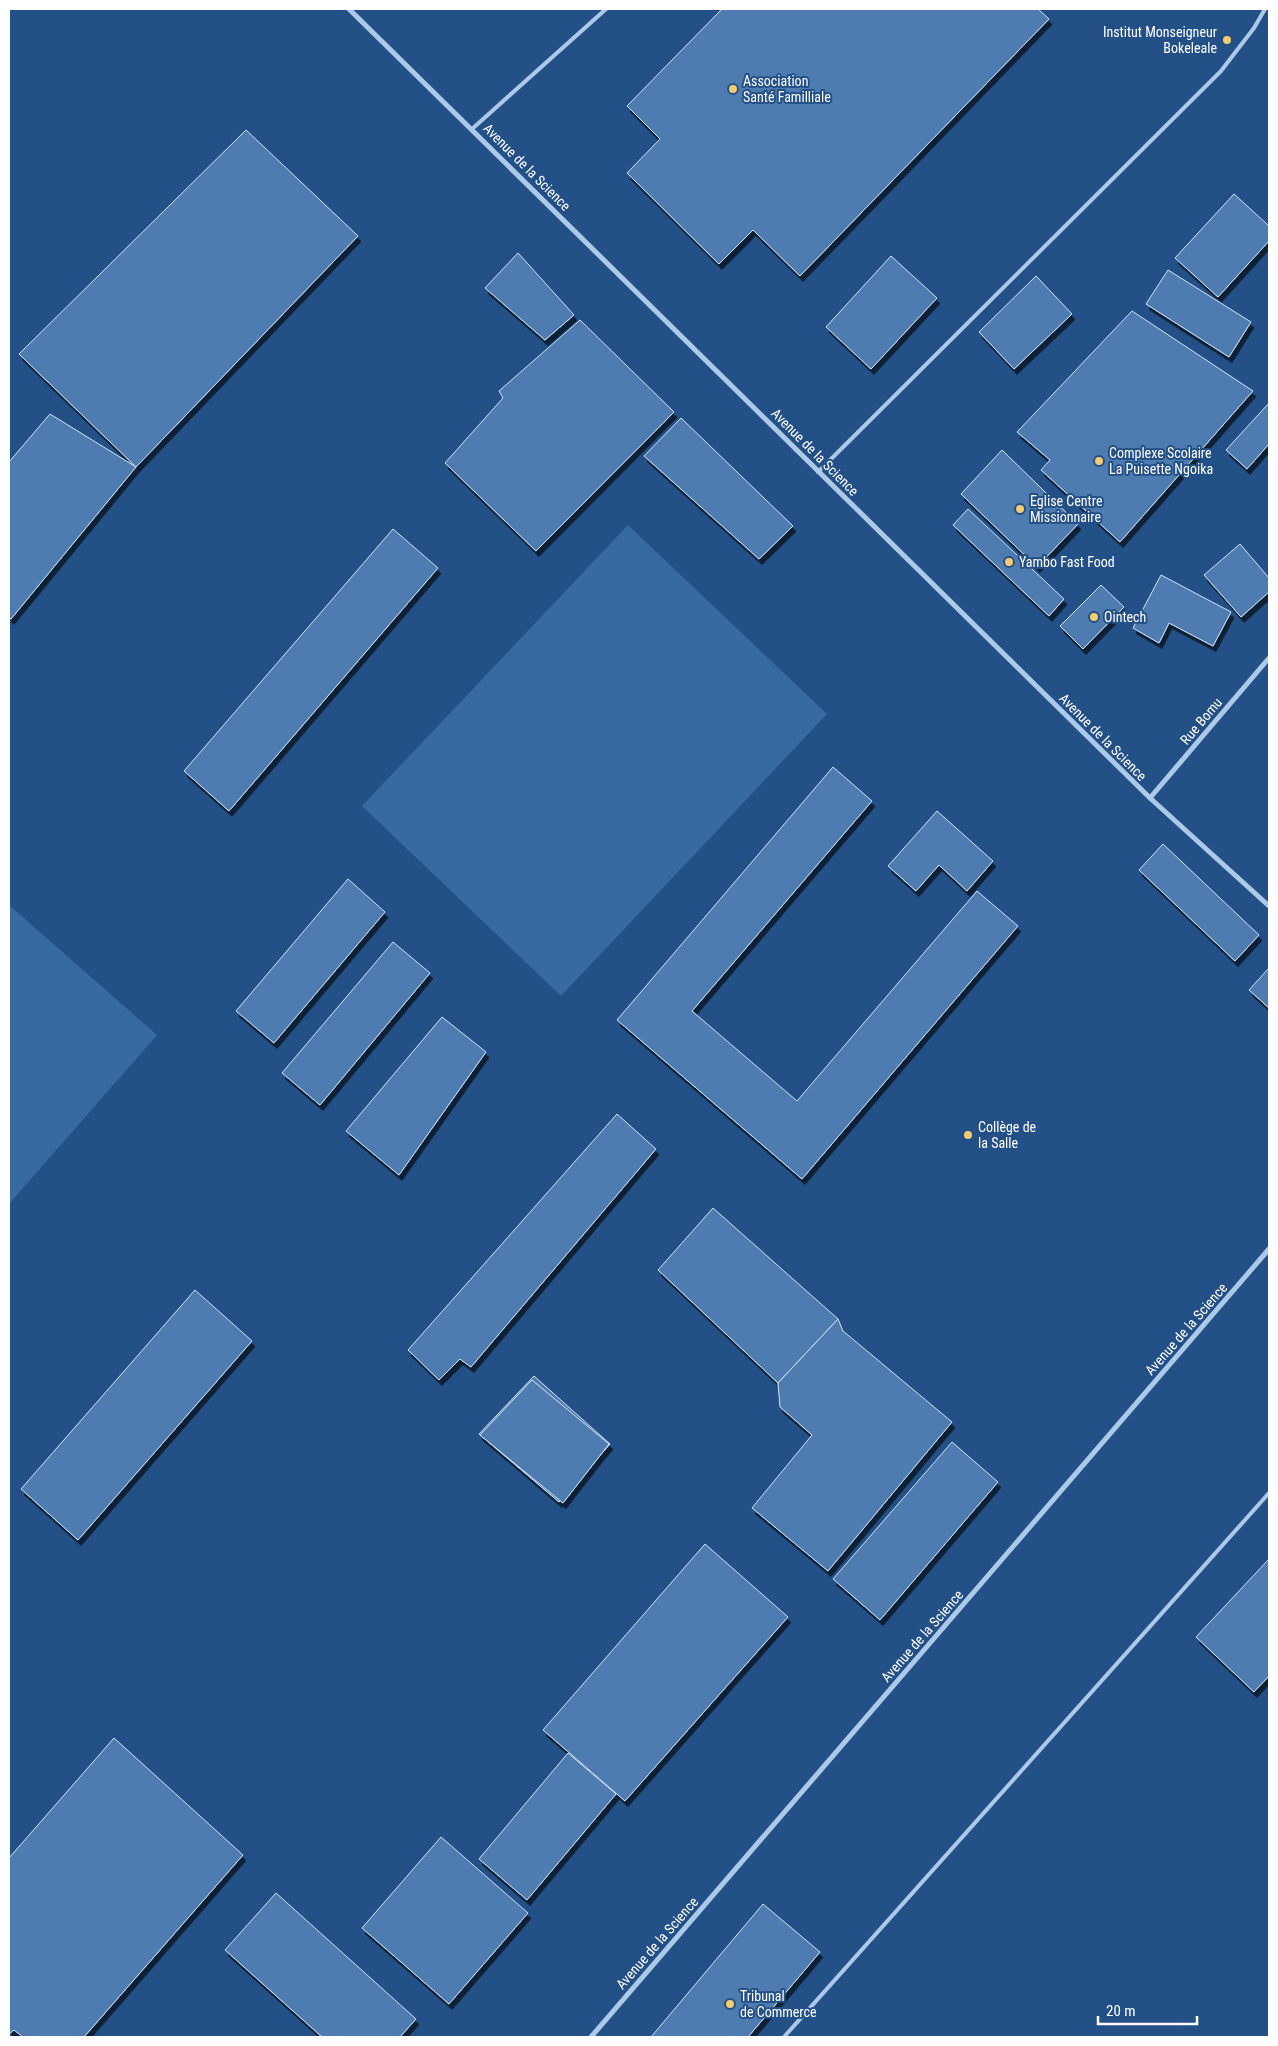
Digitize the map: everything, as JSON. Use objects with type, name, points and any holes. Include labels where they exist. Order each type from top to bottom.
[{"type":"street","name":"Avenue de la Science","points":[[349,9],[1150,798],[1269,906]]},
{"type":"street","name":"Rue Bomu","points":[[1150,798],[1269,658]]},
{"type":"street","name":"Avenue de la Science","points":[[591,2037],[1269,1249]]},
{"type":"lane","points":[[472,129],[606,9]]},
{"type":"lane","points":[[818,472],[1221,71],[1254,28],[1265,9]]},
{"type":"lane","points":[[784,2037],[1269,1493]]},
{"type":"shaded area","points":[[628,525],[827,714],[561,996],[362,806]]},
{"type":"shaded area","points":[[9,905],[157,1035],[9,1204]]},
{"type":"building","points":[[722,9],[1038,9],[1049,19],[800,276],[753,230],[719,264],[627,173],[660,139],[627,106]]},
{"type":"building","points":[[246,130],[358,236],[136,467],[19,354]]},
{"type":"building","points":[[1234,194],[1269,226],[1269,241],[1218,297],[1175,258]]},
{"type":"building","points":[[518,253],[574,315],[545,340],[485,288]]},
{"type":"building","points":[[891,256],[937,298],[871,369],[826,327]]},
{"type":"building","points":[[1168,270],[1251,322],[1229,357],[1146,304]]},
{"type":"building","points":[[1036,276],[1072,314],[1014,369],[979,332]]},
{"type":"building","points":[[1132,311],[1253,391],[1120,542],[1041,470],[1050,460],[1017,432]]},
{"type":"building","points":[[580,320],[674,412],[536,551],[445,463],[503,398],[499,391]]},
{"type":"building","points":[[1269,403],[1269,444],[1247,469],[1226,450]]},
{"type":"building","points":[[50,414],[136,467],[11,619],[9,617],[9,462]]},
{"type":"building","points":[[681,418],[793,526],[759,559],[644,456]]},
{"type":"building","name":"Eglise Centre Missionnaire","points":[[1002,450],[1078,524],[1037,567],[961,494]]},
{"type":"building","name":"Yambo Fast Food","points":[[968,509],[1064,599],[1049,616],[953,525]]},
{"type":"building","points":[[393,529],[438,568],[229,811],[184,771]]},
{"type":"building","points":[[1240,544],[1269,578],[1269,592],[1241,617],[1204,575]]},
{"type":"building","points":[[1161,575],[1231,612],[1213,646],[1169,623],[1159,643],[1133,628]]},
{"type":"building","points":[[1101,585],[1124,607],[1083,649],[1060,626]]},
{"type":"building","points":[[833,767],[872,801],[692,1011],[797,1101],[977,891],[1018,926],[802,1179],[617,1020]]},
{"type":"building","points":[[937,811],[993,861],[967,891],[939,865],[916,891],[888,866]]},
{"type":"building","points":[[1163,844],[1259,935],[1235,961],[1139,870]]},
{"type":"building","points":[[348,879],[385,912],[274,1043],[236,1011]]},
{"type":"building","points":[[393,942],[430,973],[320,1105],[282,1073]]},
{"type":"building","points":[[1269,968],[1269,1008],[1249,990]]},
{"type":"building","points":[[442,1017],[486,1052],[399,1175],[346,1131]]},
{"type":"building","points":[[617,1114],[656,1149],[471,1367],[460,1359],[439,1380],[408,1350]]},
{"type":"building","points":[[713,1208],[838,1319],[778,1383],[658,1270]]},
{"type":"building","points":[[195,1290],[252,1341],[78,1540],[21,1489]]},
{"type":"building","points":[[838,1319],[843,1331],[952,1422],[828,1571],[752,1508],[812,1435],[780,1407],[778,1383]]},
{"type":"building","points":[[534,1376],[610,1444],[559,1502],[479,1434]]},
{"type":"building","points":[[532,1380],[609,1444],[563,1503],[480,1435]]},
{"type":"building","points":[[952,1442],[998,1482],[880,1620],[833,1579]]},
{"type":"building","points":[[705,1544],[788,1617],[625,1801],[543,1730]]},
{"type":"building","points":[[1269,1559],[1269,1676],[1254,1692],[1196,1637]]},
{"type":"building","points":[[114,1738],[243,1855],[84,2037],[23,2037],[14,2030],[9,2034],[9,1858]]},
{"type":"building","points":[[568,1753],[616,1794],[527,1900],[479,1859]]},
{"type":"building","points":[[441,1837],[528,1913],[449,2004],[362,1928]]},
{"type":"building","points":[[276,1893],[416,2019],[400,2037],[322,2037],[225,1950]]},
{"type":"building","points":[[763,1904],[820,1952],[748,2037],[651,2037]]},
{"type":"place","name":"Institut Monseigneur Bokeleale","points":[[1227,40]]},
{"type":"place","name":"Association Santé Familliale","points":[[733,89]]},
{"type":"place","name":"Complexe Scolaire La Puisette Ngoika","points":[[1099,461]]},
{"type":"place","name":"Eglise Centre Missionnaire","points":[[1020,509]]},
{"type":"place","name":"Yambo Fast Food","points":[[1009,562]]},
{"type":"place","name":"Ointech","points":[[1094,617]]},
{"type":"place","name":"Collège de la Salle","points":[[968,1135]]},
{"type":"place","name":"Tribunal de Commerce","points":[[730,2004]]}]
